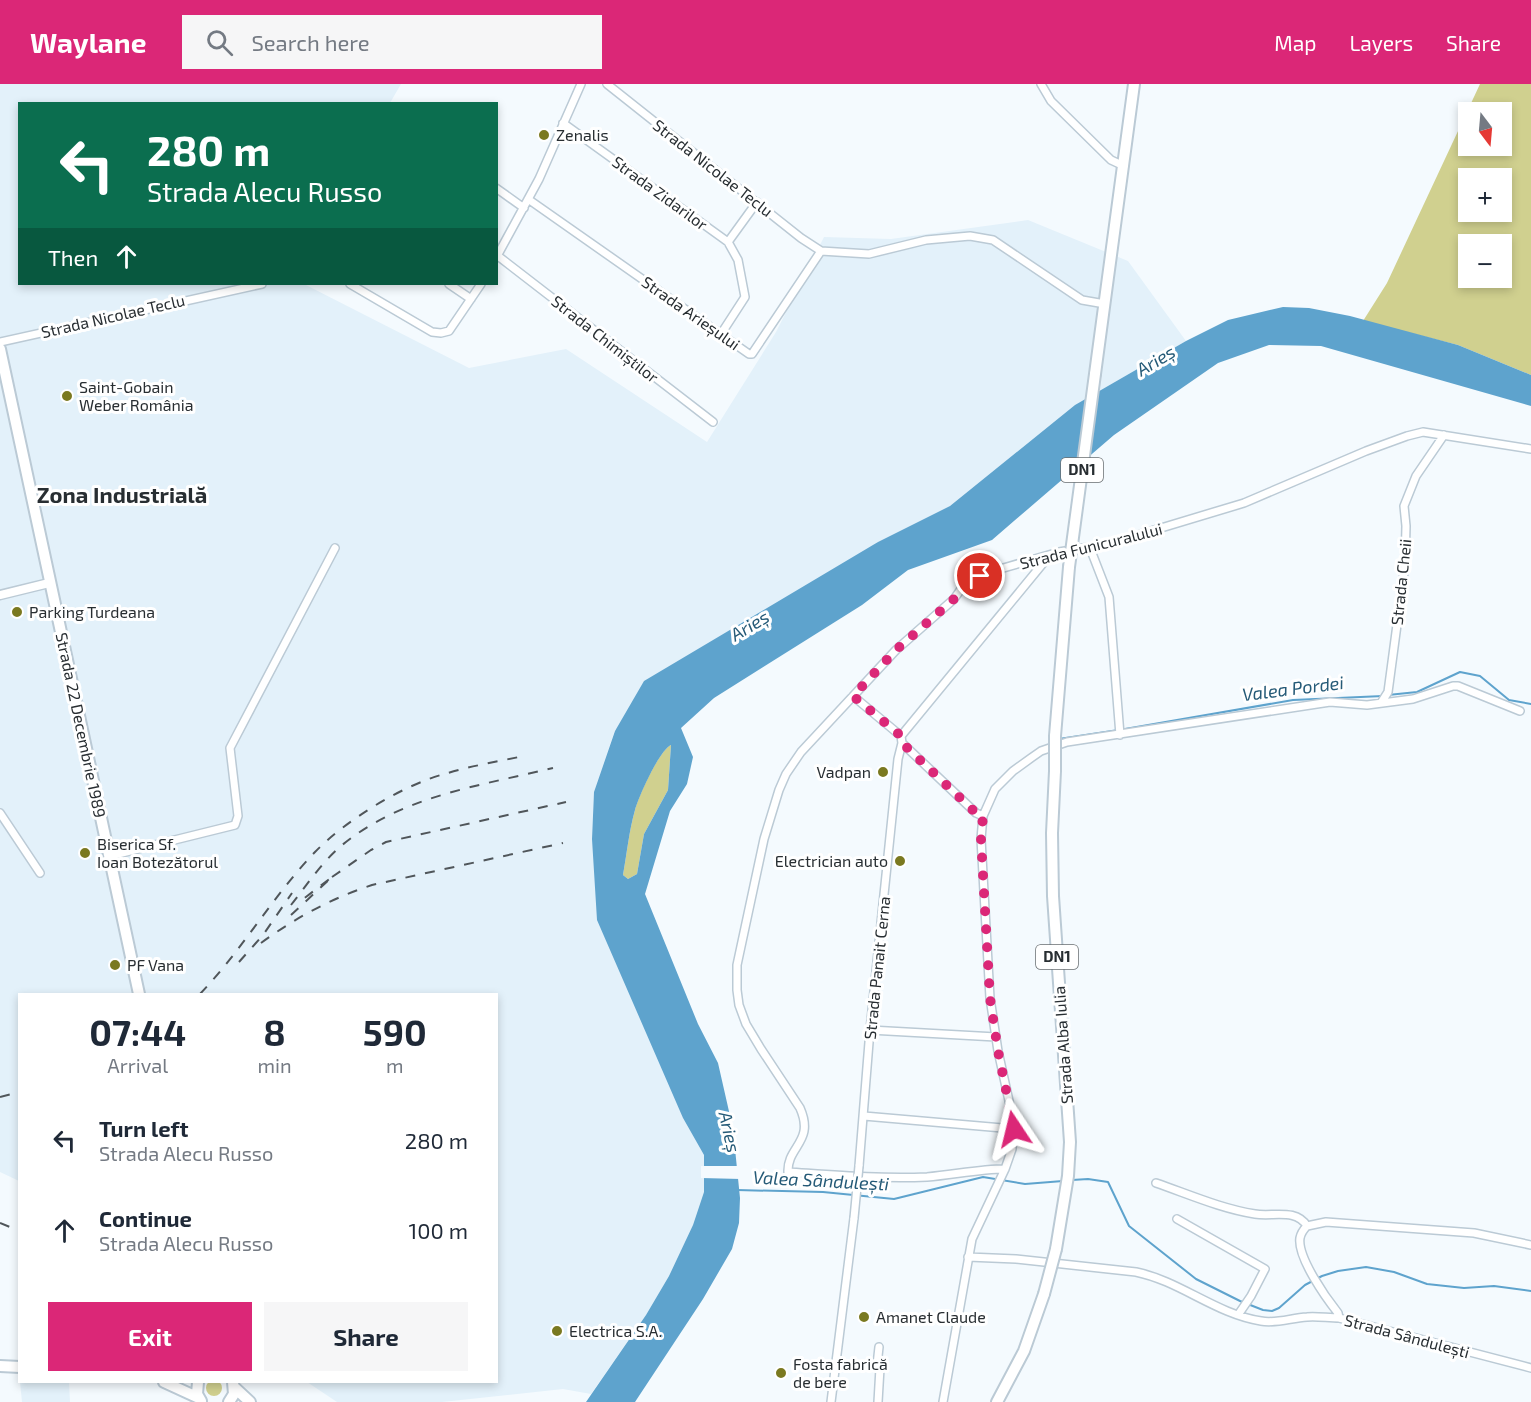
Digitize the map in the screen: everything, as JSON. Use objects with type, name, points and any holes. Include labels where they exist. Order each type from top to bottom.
[{"type":"main road","name":"DN1","points":[[1105,304],[1134,84]]},
{"type":"main road","name":"Strada Alba Iulia","points":[[998,1402],[1024,1351],[1044,1294],[1064,1211],[1068,1176],[1070,1142],[1053,896],[1055,735],[1070,567],[1105,304]]},
{"type":"main road","name":"Strada 22 Decembrie 1989","points":[[0,349],[139,993]]},
{"type":"main road","points":[[0,1366],[18,1367]]},
{"type":"main road","points":[[168,1383],[201,1400]]},
{"type":"main road","points":[[198,1383],[196,1388],[201,1400]]},
{"type":"main road","points":[[229,1402],[234,1394],[234,1383]]},
{"type":"main road","points":[[234,1383],[250,1402]]},
{"type":"street","points":[[498,255],[528,200],[581,84]]},
{"type":"street","name":"Strada Nicolae Teclu","points":[[606,84],[801,238],[821,251]]},
{"type":"street","points":[[1041,84],[1052,101],[1112,160],[1124,166]]},
{"type":"street","name":"Strada Zidarilor","points":[[563,123],[728,242]]},
{"type":"street","points":[[498,189],[524,208]]},
{"type":"street","name":"Strada Arieșului","points":[[528,200],[749,354],[752,354],[821,251]]},
{"type":"street","points":[[721,334],[746,297],[738,260],[728,242],[757,202]]},
{"type":"street","points":[[821,251],[869,254],[926,240],[985,237],[993,240],[1082,300],[1105,304]]},
{"type":"street","name":"Strada Chimiștilor","points":[[498,258],[712,422]]},
{"type":"street","points":[[352,285],[432,332],[441,333],[449,331],[479,285]]},
{"type":"street","points":[[451,285],[471,299]]},
{"type":"street","name":"Strada Nicolae Teclu","points":[[0,342],[242,286]]},
{"type":"street","name":"Strada Funicuralului","points":[[1004,1172],[988,1169],[890,1178],[788,1172],[789,1163],[802,1140],[806,1126],[804,1117],[801,1108],[746,1024],[738,998],[737,964],[764,839],[779,790],[786,774],[801,752],[896,650],[954,599],[961,589],[980,576],[1000,568],[1059,552],[1108,544],[1244,503],[1366,451],[1423,432],[1531,448]]},
{"type":"street","name":"Strada Cheii","points":[[1381,703],[1388,692],[1405,565],[1404,506],[1416,476],[1444,435]]},
{"type":"street","points":[[110,856],[235,825],[238,816],[230,748],[335,548]]},
{"type":"street","points":[[1090,548],[1109,597],[1120,735]]},
{"type":"street","name":"Strada Panait Cerna","points":[[831,1402],[860,1166],[870,1030],[898,759],[902,740],[1049,556]]},
{"type":"street","points":[[0,595],[50,583]]},
{"type":"street","points":[[943,1402],[968,1257],[977,1226],[1004,1172],[1012,1149],[1014,1129],[996,1037],[987,969],[981,839],[983,816],[995,789],[1013,771],[1041,751],[1067,742],[1320,703],[1367,705],[1413,699],[1458,686],[1520,711]]},
{"type":"street","points":[[853,696],[902,740],[976,813],[983,816]]},
{"type":"street","points":[[0,813],[40,873]]},
{"type":"street","points":[[870,1030],[996,1037]]},
{"type":"street","points":[[864,1116],[1014,1129]]},
{"type":"street","points":[[1156,1183],[1237,1211],[1258,1215],[1296,1216],[1303,1219],[1307,1226]]},
{"type":"street","points":[[1177,1219],[1265,1269],[1238,1315]]},
{"type":"street","points":[[1339,1318],[1313,1274],[1300,1246],[1300,1237],[1307,1226],[1326,1222],[1474,1233],[1531,1245]]},
{"type":"street","name":"Strada Sândulești","points":[[968,1257],[1016,1259],[1154,1276],[1238,1315],[1271,1322],[1306,1317],[1339,1318],[1531,1368]]},
{"type":"street","points":[[878,1402],[879,1347]]},
{"type":"shaded area","points":[[0,84],[401,84],[391,102],[18,102],[18,285],[306,285],[469,368],[566,349],[707,442],[776,332],[824,237],[891,239],[1028,220],[1128,261],[1186,341],[1075,405],[950,506],[878,542],[615,730],[594,792],[592,839],[683,1118],[704,1155],[704,1192],[693,1225],[669,1276],[646,1315],[591,1394],[563,1389],[442,1402],[337,1402],[308,1383],[498,1383],[498,993],[18,993],[18,1181],[0,1172]]},
{"type":"shaded area","points":[[20,1383],[69,1383],[70,1402],[22,1402]]},
{"type":"green space","points":[[1480,84],[1531,84],[1531,375],[1458,345],[1363,321],[1387,283],[1458,131],[1458,156],[1512,156],[1512,102],[1472,102]]},
{"type":"green space","points":[[671,745],[668,790],[644,834],[637,874],[628,879],[623,875],[635,810],[655,764]]},
{"type":"green space","points":[[209,1383],[221,1385],[221,1391],[214,1396],[206,1388]]},
{"type":"water","name":"Arieș","points":[[1283,307],[1309,308],[1350,316],[1458,345],[1531,375],[1531,406],[1321,346],[1269,345],[1218,363],[1114,435],[992,540],[908,570],[862,605],[714,698],[681,728],[693,757],[687,784],[670,811],[645,894],[698,1024],[718,1063],[733,1129],[740,1198],[739,1223],[732,1249],[703,1299],[635,1402],[586,1402],[646,1315],[669,1276],[693,1225],[704,1192],[704,1155],[683,1118],[597,920],[592,839],[594,792],[615,731],[644,681],[878,542],[950,506],[1075,405],[1186,341],[1228,320]],"holes":[[[671,745],[668,790],[644,834],[637,874],[628,879],[623,875],[635,810],[655,765]]]},
{"type":"pier","points":[[701,1166],[740,1166],[741,1179],[701,1178]]},
{"type":"waterway","name":"Valea Pordei","points":[[1388,695],[1417,692],[1460,672],[1480,676],[1509,700],[1531,704]]},
{"type":"waterway","name":"Valea Pordei","points":[[1059,739],[1293,700],[1383,696]]},
{"type":"waterway","name":"Valea Sândulești","points":[[737,1190],[823,1192],[894,1199],[983,1177],[1025,1184],[1063,1181]]},
{"type":"waterway","name":"Valea Sândulești","points":[[1072,1180],[1088,1179],[1108,1182],[1129,1226],[1196,1279],[1263,1310],[1272,1311],[1279,1308],[1305,1285],[1322,1276],[1366,1267],[1394,1272],[1427,1284],[1464,1288],[1494,1286],[1531,1291]]},
{"type":"railway","points":[[201,993],[315,852],[359,816],[395,794],[431,778],[465,768],[519,757]]},
{"type":"railway","points":[[291,905],[341,846],[364,829],[389,815],[469,787],[553,768]]},
{"type":"railway","points":[[332,877],[386,842],[566,802]]},
{"type":"railway","points":[[261,943],[314,909],[372,885],[563,843]]},
{"type":"railway","points":[[291,915],[332,877],[298,903]]},
{"type":"railway","points":[[239,962],[263,935],[292,893]]},
{"type":"railway","points":[[0,1097],[18,1092]]},
{"type":"railway","points":[[0,1223],[18,1230]]},
{"type":"place","name":"Zenalis","points":[[544,135]]},
{"type":"place","name":"Saint-Gobain Weber România","points":[[67,396]]},
{"type":"place","name":"Parking Turdeana","points":[[17,612]]},
{"type":"place","name":"Vadpan","points":[[883,772]]},
{"type":"place","name":"Biserica Sf. Ioan Botezătorul","points":[[85,853]]},
{"type":"place","name":"Electrician auto","points":[[900,861]]},
{"type":"place","name":"PF Vana","points":[[115,965]]},
{"type":"place","name":"Amanet Claude","points":[[864,1317]]},
{"type":"place","name":"Electrica S.A.","points":[[557,1331]]},
{"type":"place","name":"Fosta fabrică de bere","points":[[781,1373]]},
{"type":"district","name":"Zona Industrială","points":[[122,495]]},
{"type":"route","points":[[980,576],[961,589],[954,599],[896,650],[853,696],[901,736],[902,743],[976,813],[983,816],[981,839],[987,969],[998,1051],[1014,1129]]}]
